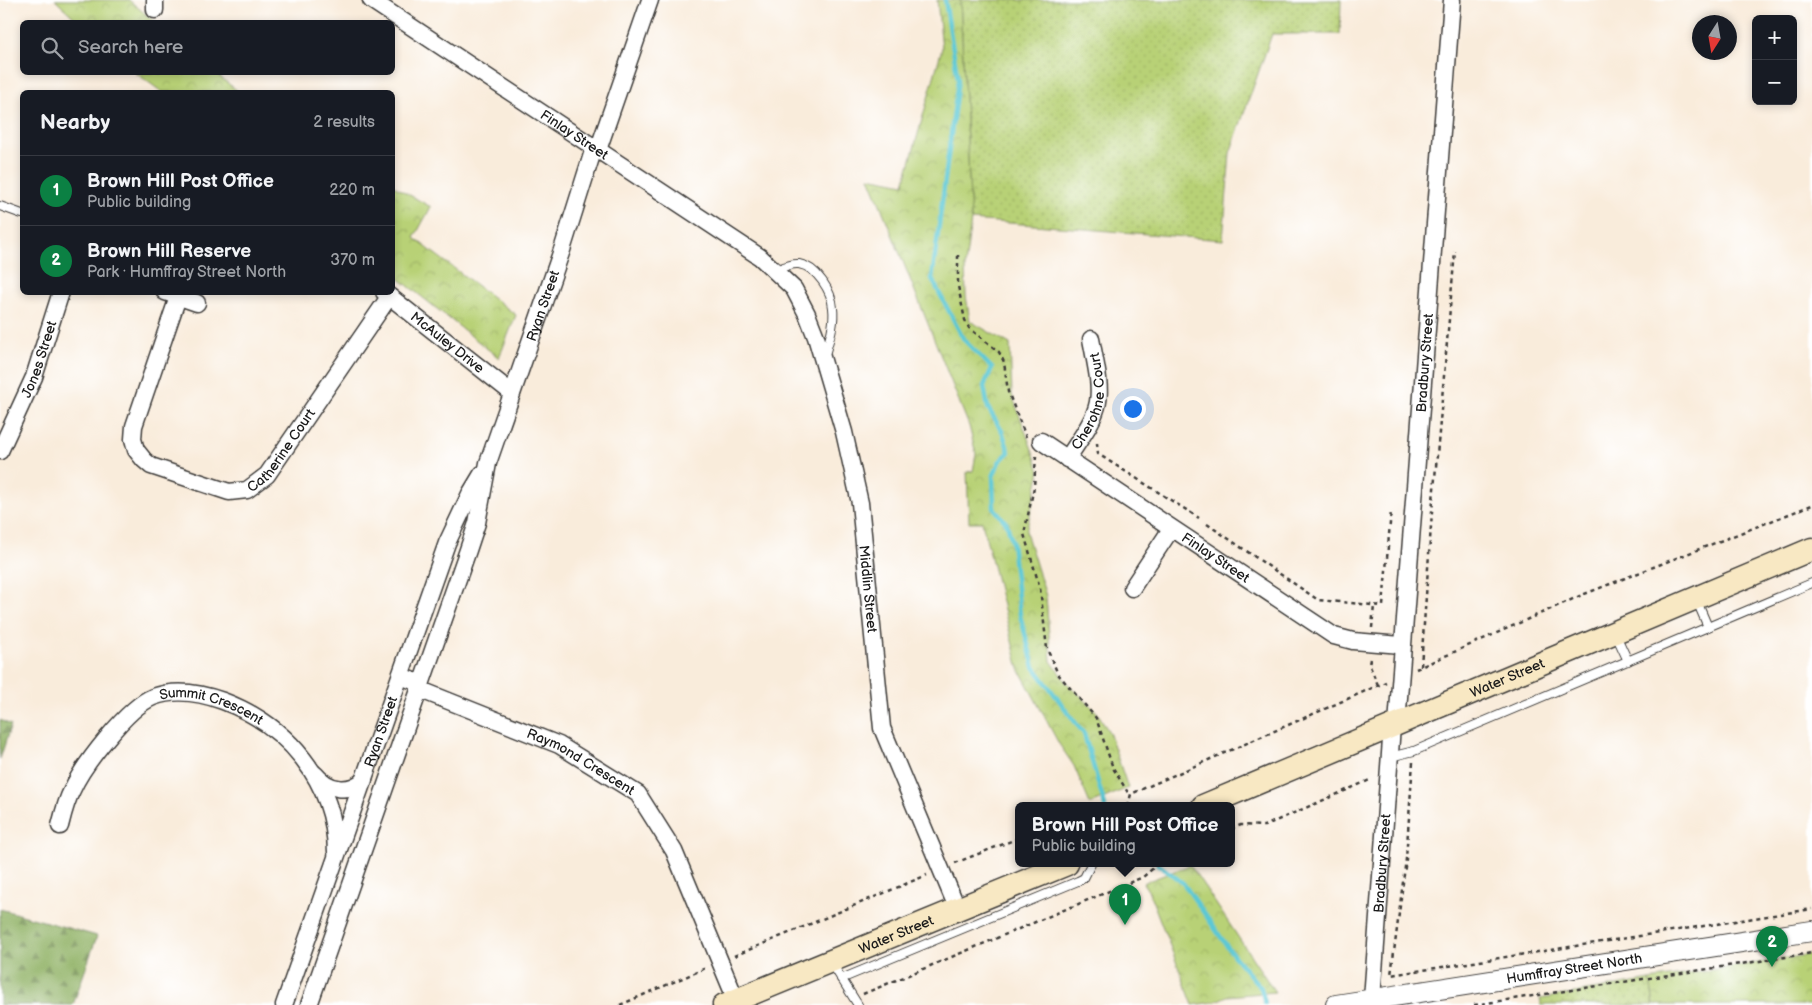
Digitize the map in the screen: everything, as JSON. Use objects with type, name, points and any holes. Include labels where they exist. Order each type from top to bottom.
[{"type":"main road","name":"Water Street","points":[[1212,802],[1812,549]]},
{"type":"main road","name":"Water Street","points":[[730,1003],[836,970],[958,910],[1060,867]]},
{"type":"street","name":"Finlay Street","points":[[371,0],[760,257],[776,270]]},
{"type":"street","name":"Ryan Street","points":[[309,1005],[421,690],[465,529],[470,494],[488,463],[596,149],[650,0]]},
{"type":"street","name":"Bradbury Street","points":[[1372,999],[1389,765],[1399,676],[1452,0]]},
{"type":"street","name":"Middlin Street","points":[[776,270],[794,289],[811,322],[844,432],[860,503],[882,728],[958,910]]},
{"type":"street","name":"Jones Street","points":[[0,451],[34,377],[60,295]]},
{"type":"street","name":"Catherine Court","points":[[172,295],[135,421],[134,444],[140,456],[151,466],[220,490],[234,492],[251,489],[267,475],[386,295]]},
{"type":"street","points":[[172,295],[196,303]]},
{"type":"street","name":"McAuley Drive","points":[[386,295],[512,392]]},
{"type":"street","name":"Cherohne Court","points":[[1067,460],[1096,415],[1100,398],[1100,382],[1091,339]]},
{"type":"street","name":"Finlay Street","points":[[1034,445],[1067,460],[1334,636],[1353,641],[1401,645]]},
{"type":"street","name":"Ryan Street","points":[[284,1005],[401,676],[465,529]]},
{"type":"street","points":[[1132,588],[1171,529]]},
{"type":"street","name":"Raymond Crescent","points":[[401,676],[416,682],[421,690],[558,745],[638,794],[674,851],[720,962],[730,1003]]},
{"type":"street","name":"Summit Crescent","points":[[60,826],[76,782],[122,722],[141,704],[153,697],[169,693],[186,692],[205,695],[253,715],[286,738],[315,774],[332,822],[335,844],[334,864]]},
{"type":"street","points":[[315,774],[326,785],[340,789],[356,786],[364,780]]},
{"type":"street","name":"Humffray Street North","points":[[1336,1005],[1812,931]]},
{"type":"lane","points":[[0,206],[20,213]]},
{"type":"lane","points":[[776,270],[796,264],[806,266],[815,273],[827,290],[832,303],[834,318],[823,361]]},
{"type":"lane","points":[[1389,765],[1414,751],[1812,583]]},
{"type":"lane","points":[[1695,598],[1708,627]]},
{"type":"lane","points":[[1615,632],[1628,661]]},
{"type":"lane","points":[[856,1001],[836,970],[1078,881],[1084,878],[1090,867]]},
{"type":"path","points":[[1421,666],[1432,512],[1455,251]]},
{"type":"path","points":[[958,255],[958,286],[965,320],[969,328],[999,352],[1004,362],[1008,392],[1036,450],[1037,461],[1034,487],[1024,534],[1040,588],[1047,649],[1058,674],[1088,706],[1100,726],[1113,768],[1130,796],[1129,802]]},
{"type":"path","points":[[1085,432],[1098,441],[1096,444],[1098,454],[1199,518]]},
{"type":"path","points":[[1034,445],[1037,461]]},
{"type":"path","points":[[1130,796],[1582,595],[1812,505]]},
{"type":"path","points":[[1207,524],[1318,600],[1382,606],[1391,510]]},
{"type":"path","points":[[1414,751],[1406,859],[1395,932],[1391,975],[1812,908]]},
{"type":"path","points":[[1235,827],[1241,825],[1264,826],[1389,765],[1413,764]]},
{"type":"path","points":[[620,1005],[1015,840]]},
{"type":"path","points":[[856,1001],[1143,877],[1156,867]]},
{"type":"path","points":[[1474,1005],[1812,953]]},
{"type":"green space","points":[[55,0],[129,0],[153,20],[77,20]]},
{"type":"green space","points":[[937,0],[960,0],[971,220],[965,266],[966,296],[970,321],[1010,344],[1012,395],[1040,471],[1026,532],[1046,596],[1051,661],[1066,682],[1097,712],[1109,732],[1128,788],[1095,802],[1089,802],[1074,766],[1059,744],[1019,669],[982,522],[969,522],[967,472],[973,471],[976,454],[969,426],[869,177],[904,184],[942,48]]},
{"type":"green space","points":[[960,0],[1341,0],[1340,34],[1272,34],[1230,153],[1223,240],[971,220]]},
{"type":"green space","points":[[139,75],[218,75],[236,90],[159,90]]},
{"type":"green space","points":[[395,187],[431,207],[414,238],[516,315],[499,358],[395,276]]},
{"type":"green space","points":[[0,720],[11,725],[0,759]]},
{"type":"green space","points":[[1185,867],[1191,867],[1275,992],[1227,996],[1214,1002],[1193,1005],[1149,892],[1143,883]]},
{"type":"green space","points":[[0,909],[97,936],[73,1005],[0,1005]]},
{"type":"green space","points":[[1812,954],[1812,1005],[1654,1005],[1650,980]]},
{"type":"green space","points":[[1650,980],[1654,1005],[1541,1005],[1540,999]]},
{"type":"waterway","points":[[945,0],[958,80],[932,279],[964,340],[992,368],[984,386],[988,408],[1002,431],[1009,452],[999,462],[993,477],[994,508],[1007,524],[1012,542],[1020,615],[1034,667],[1084,734],[1104,802]]},
{"type":"waterway","points":[[1162,867],[1183,883],[1234,956],[1261,988],[1265,1003]]},
{"type":"place","name":"Brown Hill Post Office","points":[[1125,925]]},
{"type":"place","name":"Brown Hill Reserve","points":[[1772,967]]}]
